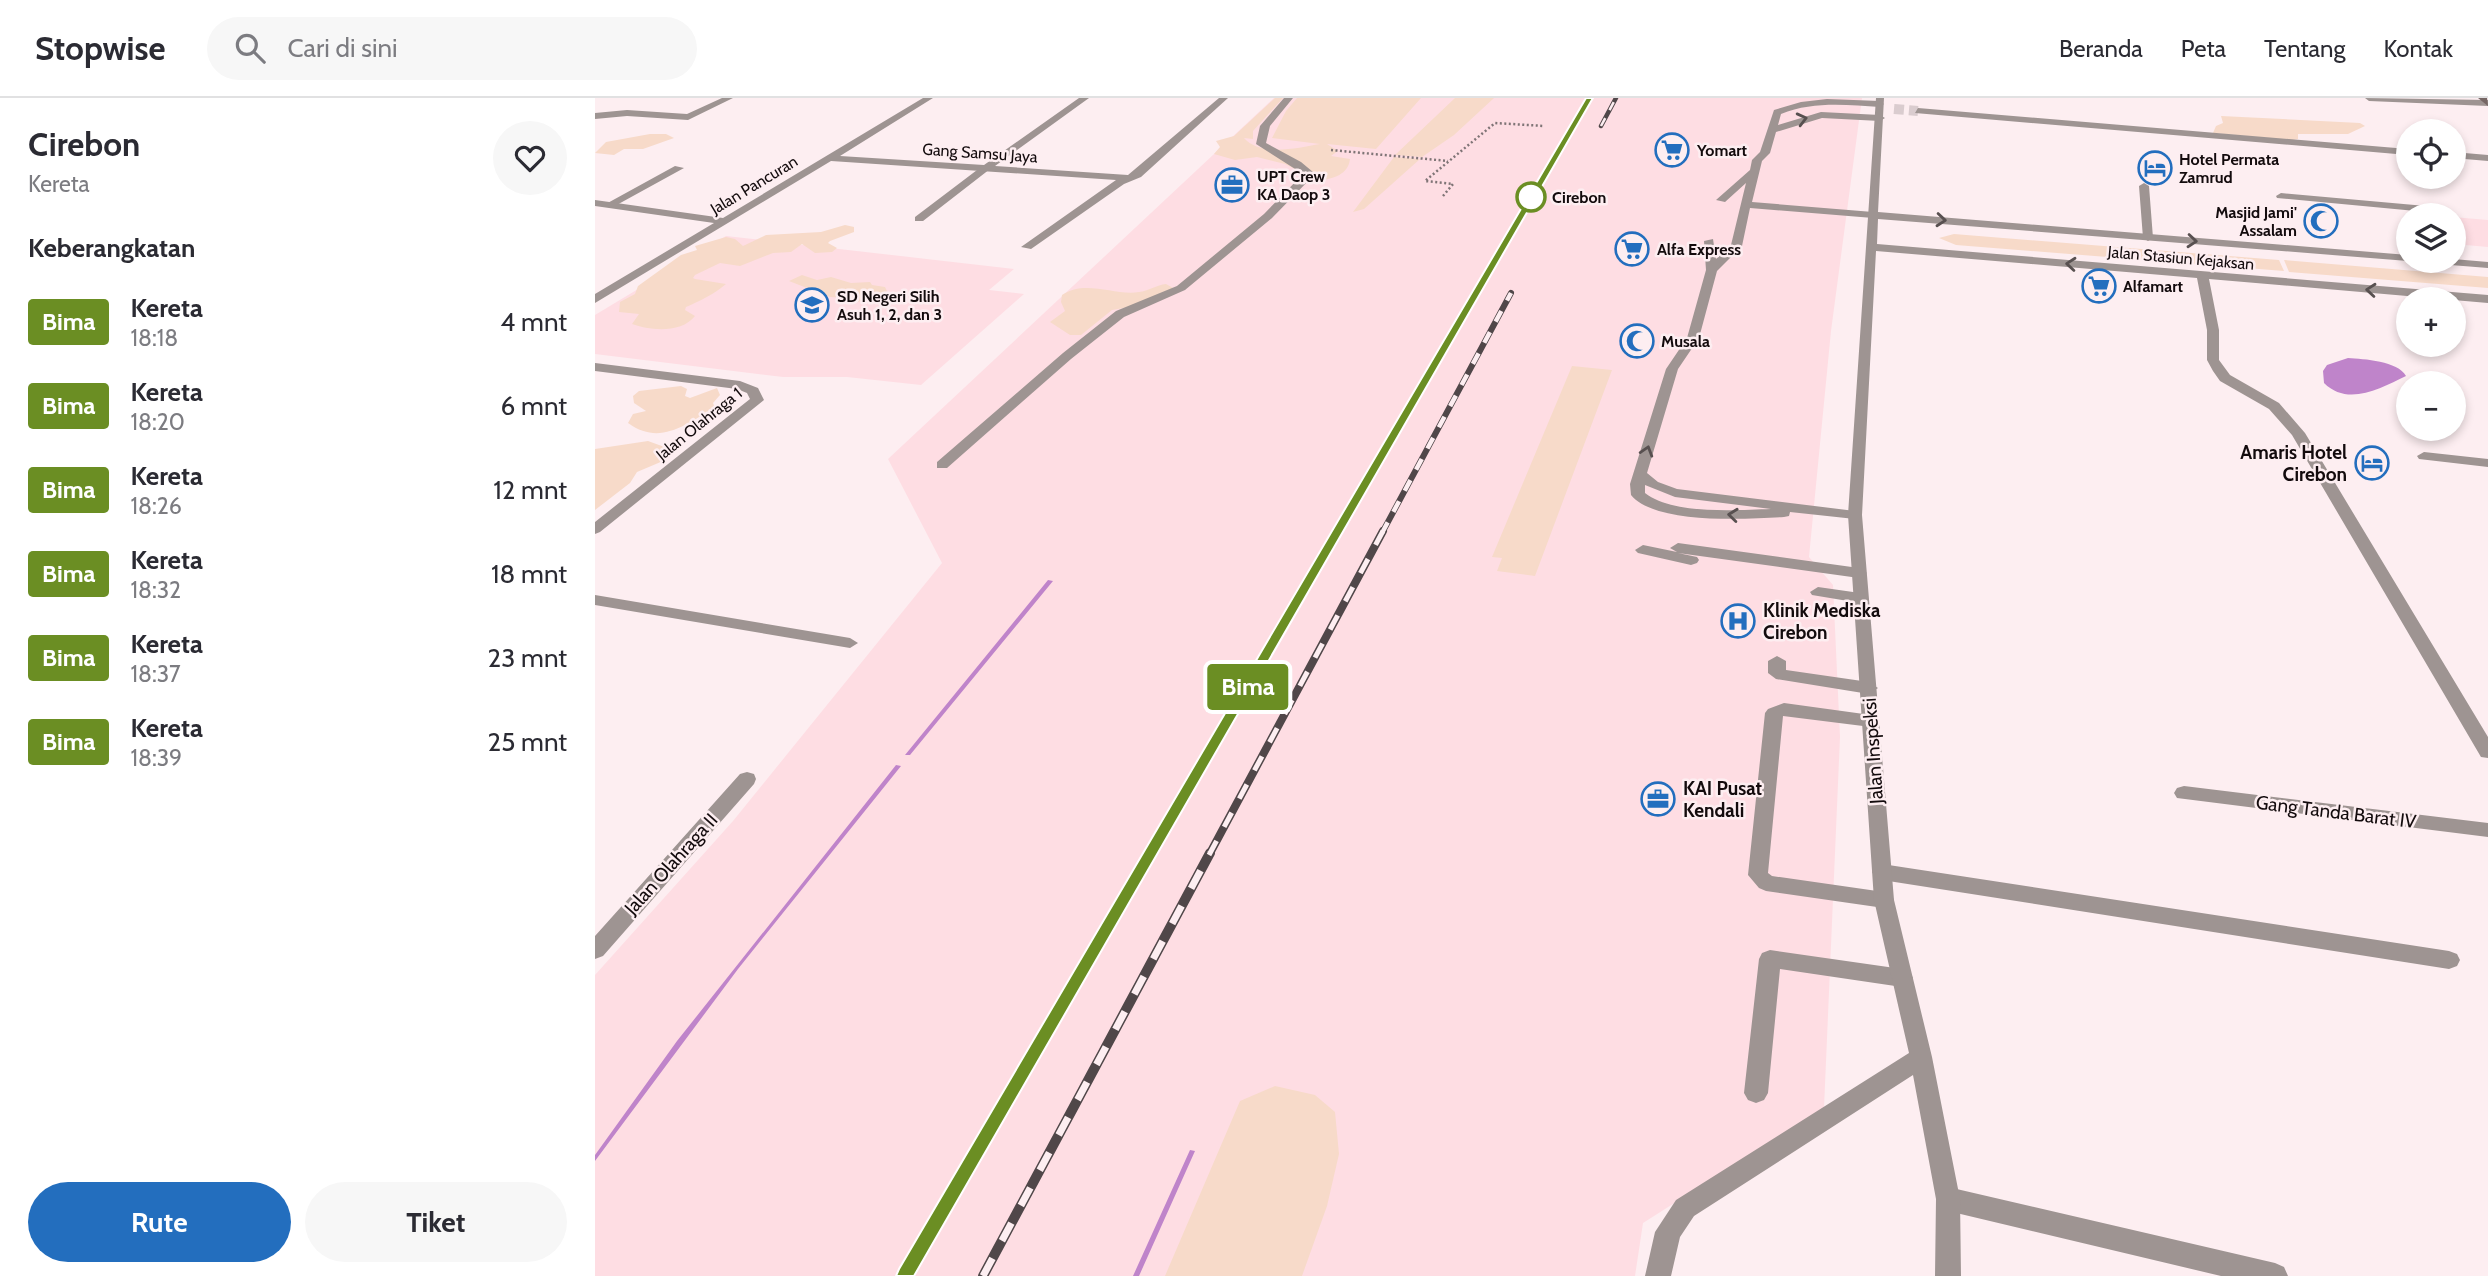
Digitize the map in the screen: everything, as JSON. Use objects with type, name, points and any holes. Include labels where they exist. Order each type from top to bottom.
[{"type":"main road","points":[[2482,98],[2488,103]]},
{"type":"street","points":[[595,116],[628,113],[688,117],[729,98]]},
{"type":"street","name":"Jalan Pancuran","points":[[595,299],[929,98]]},
{"type":"street","points":[[919,219],[1085,98]]},
{"type":"street","points":[[1027,247],[1127,178],[1137,175],[1224,98]]},
{"type":"street","points":[[942,465],[1067,356],[1120,314],[1181,288],[1268,216],[1309,174],[1298,164],[1261,144],[1265,126],[1289,98]]},
{"type":"street","points":[[2369,98],[2488,103]]},
{"type":"street","points":[[1712,270],[1736,247],[1757,160],[1765,153],[1777,112],[1798,103],[1817,101],[1881,107]]},
{"type":"street","points":[[1772,130],[1821,115],[1881,107]]},
{"type":"street","name":"Jalan Inspeksi","points":[[1881,107],[1855,515],[1884,900],[1921,1057],[1948,1199],[1948,1276]]},
{"type":"street","points":[[1918,111],[2396,151]]},
{"type":"street","points":[[2466,156],[2488,158]]},
{"type":"street","name":"Gang Samsu Jaya","points":[[831,158],[1127,178]]},
{"type":"street","points":[[609,205],[678,168]]},
{"type":"street","points":[[1721,200],[1754,171]]},
{"type":"street","points":[[2144,186],[2148,237]]},
{"type":"street","points":[[2281,196],[2396,206]]},
{"type":"street","points":[[595,203],[724,221]]},
{"type":"street","name":"Jalan Stasiun Kejaksan","points":[[1748,205],[2396,257]]},
{"type":"street","points":[[1709,242],[1712,270],[1693,338],[1672,369],[1640,474],[1636,491],[1639,497],[1661,507],[1746,516],[1811,511],[1855,515]]},
{"type":"street","name":"Jalan Stasiun Kejaksan","points":[[1871,247],[2488,299]]},
{"type":"street","points":[[2466,263],[2488,265]]},
{"type":"street","points":[[2202,275],[2213,330],[2213,360],[2219,371],[2225,378],[2274,406],[2298,433],[2488,752]]},
{"type":"street","name":"Jalan Olahraga 1","points":[[595,367],[740,385],[753,391],[757,400],[595,528]]},
{"type":"street","points":[[2424,456],[2488,463]]},
{"type":"street","points":[[1654,548],[1643,550],[1662,556],[1771,571]]},
{"type":"street","points":[[1678,548],[1859,573]]},
{"type":"street","points":[[1791,573],[1807,575],[1829,570]]},
{"type":"street","points":[[1818,592],[1860,598]]},
{"type":"street","points":[[595,600],[850,643]]},
{"type":"street","points":[[1777,661],[1777,673],[1782,675],[1868,688]]},
{"type":"street","points":[[1871,721],[1784,709],[1774,713],[1758,875],[1766,883],[1884,900]]},
{"type":"street","name":"Jalan Olahraga II","points":[[595,950],[747,779]]},
{"type":"street","name":"Gang Tanda Barat IV","points":[[2183,793],[2488,830]]},
{"type":"street","points":[[1882,872],[2449,960]]},
{"type":"street","points":[[1756,1093],[1770,959],[1902,978]]},
{"type":"street","points":[[1658,1276],[1668,1232],[1685,1208],[1921,1057]]},
{"type":"street","points":[[1948,1199],[2275,1276]]},
{"type":"path","points":[[1443,196],[1453,184],[1425,181],[1495,123],[1543,126]]},
{"type":"path","points":[[1329,149],[1448,161]]},
{"type":"shaded area","points":[[1274,98],[1862,98],[1831,331],[1809,557],[1833,585],[1840,737],[1824,1108],[1643,1223],[1635,1276],[595,1276],[595,975],[733,821],[942,563],[888,459]]},
{"type":"shaded area","points":[[1275,98],[1283,98],[1253,131],[1253,139],[1244,138],[1260,148],[1280,150],[1320,144],[1272,138],[1286,111],[1297,98],[1421,98],[1376,149],[1327,144],[1338,151],[1331,156],[1350,159],[1349,164],[1335,177],[1319,181],[1285,164],[1257,157],[1235,160],[1214,154],[1220,147],[1216,141],[1234,136]]},
{"type":"shaded area","points":[[1455,98],[1494,98],[1454,135],[1422,157],[1395,155]]},
{"type":"shaded area","points":[[2221,116],[2360,123],[2365,126],[2348,134],[2298,134],[2298,139],[2292,140],[2213,133],[2216,126],[2223,123]]},
{"type":"shaded area","points":[[650,134],[666,134],[674,138],[643,149],[624,149],[614,155],[595,153],[606,142]]},
{"type":"shaded area","points":[[1394,157],[1420,159],[1364,209],[1353,212]]},
{"type":"shaded area","points":[[2466,218],[2488,220],[2488,247],[2466,245]]},
{"type":"shaded area","points":[[845,225],[854,227],[854,232],[830,241],[828,243],[837,248],[832,252],[815,253],[802,244],[791,252],[773,253],[740,266],[720,263],[695,275],[695,279],[726,284],[686,307],[685,310],[695,316],[682,325],[666,329],[640,326],[632,324],[639,314],[619,312],[620,302],[635,294],[638,286],[681,255],[697,250],[695,246],[726,237],[735,239],[743,246],[766,235],[821,232]]},
{"type":"shaded area","points":[[1954,234],[2279,260],[2284,271],[1956,245],[1939,238]]},
{"type":"shaded area","name":"SD Negeri Silih Asuh 1, 2, dan 3","points":[[726,236],[1014,269],[989,290],[1024,294],[921,385],[847,377],[783,377],[595,354],[595,315]]},
{"type":"shaded area","points":[[2284,260],[2396,269],[2396,273],[2488,277],[2488,288],[2289,272]]},
{"type":"shaded area","points":[[802,275],[817,280],[831,277],[851,283],[870,282],[872,285],[885,287],[887,291],[853,304],[848,298],[830,297],[789,281]]},
{"type":"shaded area","points":[[1166,284],[1175,289],[1135,306],[1112,310],[1081,335],[1070,335],[1050,322],[1065,311],[1061,302],[1062,295],[1071,290],[1090,288],[1130,293]]},
{"type":"shaded area","points":[[2348,358],[2388,364],[2402,371],[2396,371],[2396,381],[2386,386],[2365,393],[2343,394],[2324,383],[2323,371],[2327,365]]},
{"type":"shaded area","points":[[1572,366],[1612,370],[1535,576],[1497,571],[1502,558],[1492,557]]},
{"type":"shaded area","points":[[681,386],[687,389],[685,396],[690,398],[717,388],[720,395],[713,403],[715,408],[682,426],[661,433],[640,430],[628,423],[633,414],[646,411],[634,403],[633,396],[639,391]]},
{"type":"shaded area","points":[[648,441],[670,449],[663,461],[637,472],[630,483],[595,510],[595,449]]},
{"type":"shaded area","points":[[1048,580],[1053,581],[910,755],[905,755]]},
{"type":"shaded area","points":[[896,765],[901,766],[738,969],[595,1161],[595,1155],[677,1041]]},
{"type":"shaded area","points":[[1275,1086],[1315,1095],[1335,1112],[1339,1154],[1327,1206],[1302,1276],[1165,1276],[1240,1101]]},
{"type":"shaded area","points":[[1190,1150],[1195,1151],[1139,1276],[1133,1276]]},
{"type":"tunnel","points":[[1894,109],[1918,111]]},
{"type":"railway","points":[[1574,124],[1589,98]]},
{"type":"railway","points":[[1601,126],[1616,98]]},
{"type":"railway","points":[[1337,533],[1478,290]]},
{"type":"railway","points":[[1382,533],[1511,293]]},
{"type":"railway","points":[[1150,855],[1338,531]]},
{"type":"railway","points":[[1209,855],[1383,531]]},
{"type":"railway","points":[[906,1276],[1151,853]]},
{"type":"railway","points":[[983,1276],[1210,853]]},
{"type":"train","name":"Bima","points":[[906,1276],[1589,98]]},
{"type":"place","name":"Yomart","points":[[1672,150]]},
{"type":"place","name":"Hotel Permata Zamrud","points":[[2155,168]]},
{"type":"place","name":"UPT Crew KA Daop 3","points":[[1232,185]]},
{"type":"place","name":"Cirebon","points":[[1531,197]]},
{"type":"place","name":"Masjid Jami' Assalam","points":[[2321,221]]},
{"type":"place","name":"Alfa Express","points":[[1632,249]]},
{"type":"place","name":"Alfamart","points":[[2099,286]]},
{"type":"place","name":"SD Negeri Silih Asuh 1, 2, dan 3","points":[[812,305]]},
{"type":"place","name":"Musala","points":[[1637,341]]},
{"type":"place","name":"Amaris Hotel Cirebon","points":[[2372,463]]},
{"type":"place","name":"Klinik Mediska Cirebon","points":[[1738,621]]},
{"type":"place","name":"KAI Pusat Kendali","points":[[1658,799]]}]
